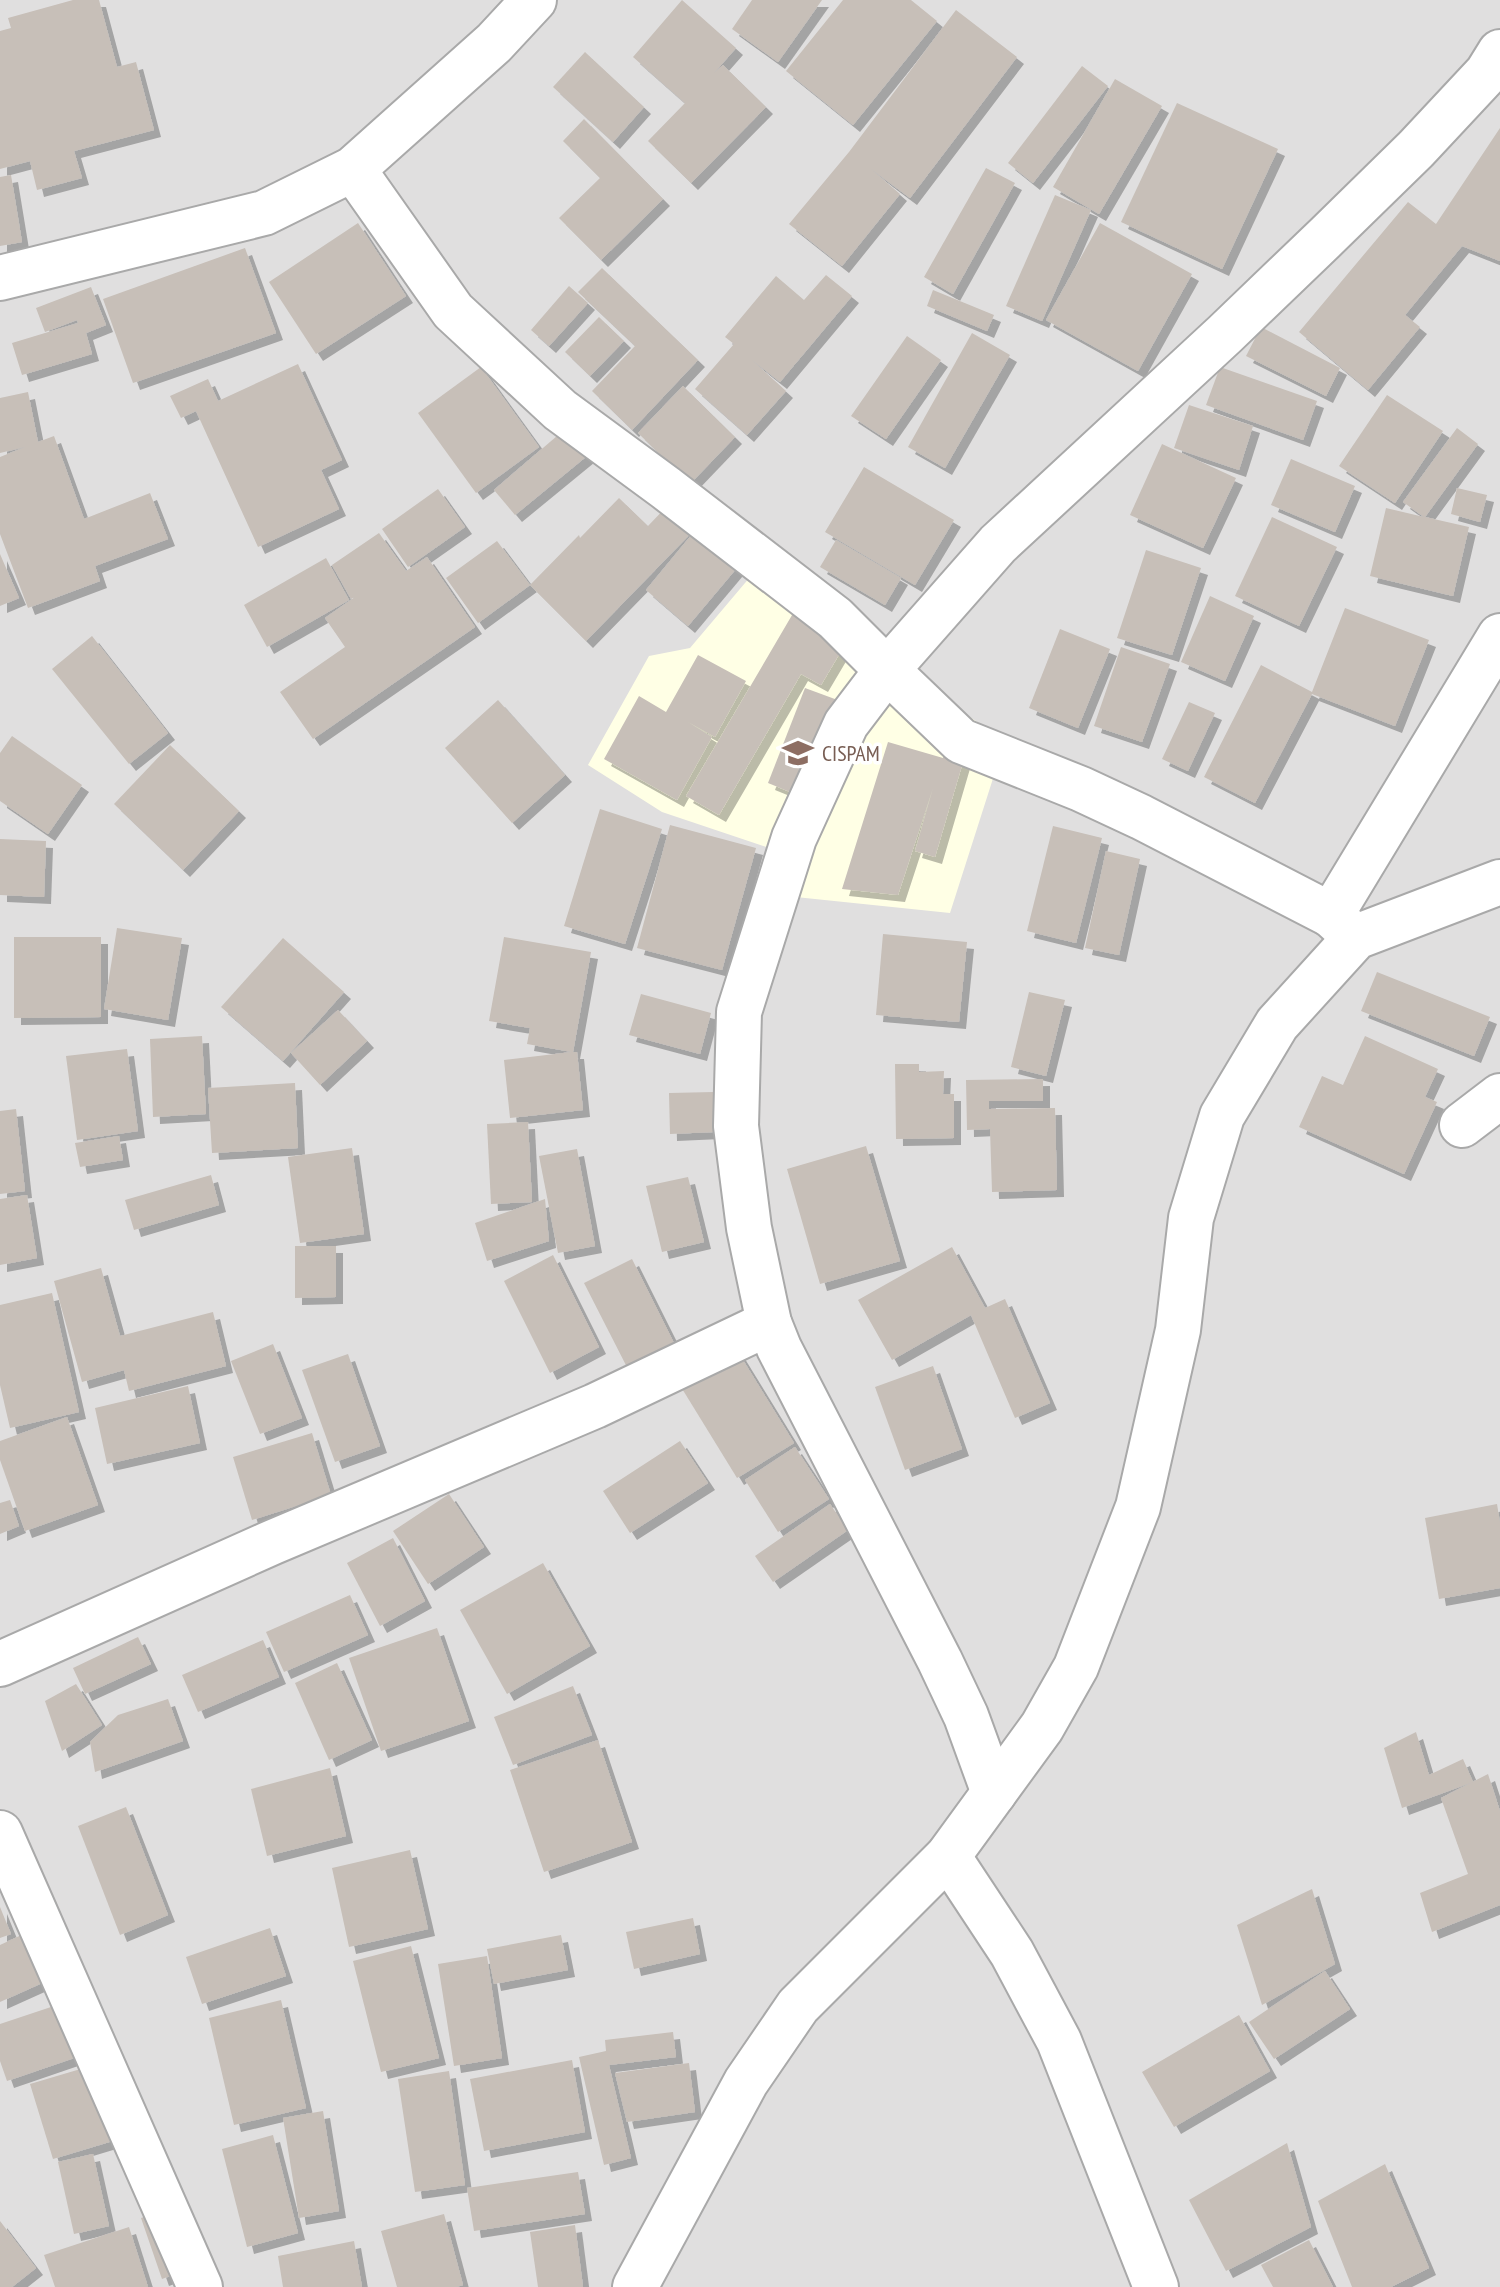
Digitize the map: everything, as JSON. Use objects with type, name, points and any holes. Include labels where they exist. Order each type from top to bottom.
[{"type":"street","points":[[0,278],[264,213],[353,169],[494,43],[534,0]]},
{"type":"street","points":[[994,1793],[966,1716],[900,1579],[819,1429],[769,1323],[749,1228],[736,1126],[739,1012],[794,838],[846,724],[887,670],[998,544],[1225,334],[1405,160],[1487,73],[1500,52]]},
{"type":"street","points":[[353,169],[453,311],[560,410],[835,618],[961,741],[1105,800],[1344,926],[1500,882]]},
{"type":"street","points":[[635,2287],[746,2082],[798,2006],[948,1856],[1042,1727],[1076,1667],[1138,1507],[1178,1330],[1191,1218],[1222,1116],[1277,1024],[1344,926],[1500,636]]},
{"type":"street","points":[[1462,1125],[1500,1096]]},
{"type":"street","points":[[0,1664],[273,1542],[595,1406],[769,1323]]},
{"type":"street","points":[[0,1833],[200,2287]]},
{"type":"street","points":[[948,1856],[1012,1953],[1059,2041],[1156,2287]]},
{"type":"shaded area","points":[[0,0],[1500,0],[1500,2287],[0,2287]]},
{"type":"shaded area","name":"CISPAM","points":[[756,570],[1005,741],[950,913],[786,896],[796,857],[662,812],[588,765],[649,656],[690,648]]},
{"type":"building","points":[[73,0],[99,0],[117,67],[136,62],[154,130],[74,151],[82,178],[37,190],[30,161],[0,169],[0,31],[11,28],[8,18]]},
{"type":"building","points":[[682,0],[736,48],[714,73],[723,65],[766,107],[691,183],[648,141],[685,103],[633,57]]},
{"type":"building","points":[[752,0],[822,0],[778,62],[732,29]]},
{"type":"building","points":[[843,0],[911,0],[937,21],[853,125],[786,71]]},
{"type":"building","points":[[956,10],[1017,57],[910,198],[871,169],[900,194],[842,266],[789,224],[849,152]]},
{"type":"building","points":[[585,52],[644,107],[613,142],[553,87]]},
{"type":"building","points":[[1082,66],[1108,86],[1033,183],[1008,163]]},
{"type":"building","points":[[1115,79],[1162,106],[1099,214],[1053,187]]},
{"type":"building","points":[[1177,103],[1278,149],[1222,269],[1121,222]]},
{"type":"building","points":[[584,119],[663,199],[601,260],[559,218],[600,178],[563,141]]},
{"type":"building","points":[[1500,128],[1500,261],[1462,246],[1405,315],[1420,327],[1368,390],[1299,332],[1408,202],[1436,224]]},
{"type":"building","points":[[986,168],[1015,183],[953,294],[924,277]]},
{"type":"building","points":[[11,175],[22,242],[0,246],[0,177]]},
{"type":"building","points":[[1055,195],[1091,210],[1042,321],[1006,306]]},
{"type":"building","points":[[358,223],[406,296],[316,354],[269,282]]},
{"type":"building","points":[[1100,223],[1192,274],[1138,371],[1046,320]]},
{"type":"building","points":[[245,248],[276,333],[133,383],[103,299]]},
{"type":"building","points":[[602,268],[698,360],[632,430],[592,391],[635,346],[578,292]]},
{"type":"building","points":[[826,275],[852,296],[780,382],[752,360],[786,391],[747,435],[695,389],[734,344],[725,337],[776,276],[804,300]]},
{"type":"building","points":[[569,286],[588,303],[549,346],[531,330]]},
{"type":"building","points":[[91,287],[106,325],[86,333],[92,354],[22,375],[12,343],[78,323],[77,320],[45,332],[36,308]]},
{"type":"building","points":[[933,290],[994,315],[987,331],[927,306]]},
{"type":"building","points":[[599,317],[624,341],[590,376],[565,352]]},
{"type":"building","points":[[1261,327],[1340,368],[1326,396],[1246,356]]},
{"type":"building","points":[[972,333],[1010,355],[945,468],[908,447]]},
{"type":"building","points":[[907,336],[941,360],[886,439],[851,416]]},
{"type":"building","points":[[298,364],[342,460],[321,470],[339,509],[258,547],[196,411],[181,418],[170,396],[208,379],[218,401]]},
{"type":"building","points":[[481,367],[539,447],[476,493],[418,413]]},
{"type":"building","points":[[1220,367],[1317,401],[1303,440],[1206,405]]},
{"type":"building","points":[[683,386],[735,437],[690,484],[638,433]]},
{"type":"building","points":[[28,392],[38,442],[54,436],[84,519],[150,493],[168,539],[95,566],[100,581],[28,608],[0,534],[0,457],[25,447],[0,453],[0,398]]},
{"type":"building","points":[[1387,395],[1443,431],[1395,503],[1339,466]]},
{"type":"building","points":[[1189,405],[1253,426],[1239,470],[1174,448]]},
{"type":"building","points":[[571,424],[593,451],[515,515],[494,490]]},
{"type":"building","points":[[1457,428],[1478,444],[1425,517],[1469,527],[1453,596],[1370,576],[1386,508],[1424,517],[1403,502]]},
{"type":"building","points":[[1162,444],[1236,478],[1203,548],[1130,515]]},
{"type":"building","points":[[1291,459],[1355,486],[1335,532],[1271,505]]},
{"type":"building","points":[[864,467],[954,520],[915,585],[825,532]]},
{"type":"building","points":[[1457,488],[1487,495],[1480,522],[1451,514]]},
{"type":"building","points":[[438,489],[465,527],[408,567],[382,529]]},
{"type":"building","points":[[619,498],[648,526],[670,503],[696,528],[586,641],[530,585]]},
{"type":"building","points":[[1272,517],[1337,547],[1299,626],[1235,596]]},
{"type":"building","points":[[698,527],[741,563],[688,626],[646,590]]},
{"type":"building","points":[[379,533],[406,571],[427,557],[475,627],[313,739],[280,692],[345,647],[325,618],[355,597],[351,599],[332,565]]},
{"type":"building","points":[[836,540],[901,578],[885,605],[820,567]]},
{"type":"building","points":[[497,541],[530,585],[478,623],[446,578]]},
{"type":"building","points":[[1146,550],[1201,568],[1172,655],[1117,638]]},
{"type":"building","points":[[0,554],[19,598],[0,606]]},
{"type":"building","points":[[326,558],[349,600],[267,647],[244,605]]},
{"type":"building","points":[[1210,596],[1254,616],[1225,681],[1181,662]]},
{"type":"building","points":[[1345,608],[1429,640],[1395,726],[1312,694],[1255,803],[1204,777],[1261,665],[1312,692]]},
{"type":"building","points":[[795,610],[847,641],[821,685],[801,674],[719,815],[686,796]]},
{"type":"building","points":[[1060,629],[1110,649],[1078,728],[1029,708]]},
{"type":"building","points":[[92,636],[168,733],[129,764],[52,669]]},
{"type":"building","points":[[1121,647],[1170,664],[1142,742],[1094,726]]},
{"type":"building","points":[[698,655],[746,681],[715,737],[688,722],[712,737],[677,800],[604,759],[639,696],[666,712]]},
{"type":"building","points":[[805,688],[843,702],[805,798],[768,783]]},
{"type":"building","points":[[498,700],[565,775],[512,823],[445,748]]},
{"type":"building","points":[[1189,702],[1215,713],[1188,771],[1162,759]]},
{"type":"building","points":[[12,736],[82,785],[48,834],[0,801],[0,753]]},
{"type":"building","points":[[888,742],[943,758],[945,749],[965,755],[935,857],[915,851],[933,788],[898,895],[842,889]]},
{"type":"building","points":[[170,745],[239,811],[183,870],[114,804]]},
{"type":"building","points":[[600,809],[662,829],[625,944],[564,926]]},
{"type":"building","points":[[670,825],[756,848],[722,970],[637,948]]},
{"type":"building","points":[[1053,826],[1102,838],[1076,943],[1027,931]]},
{"type":"building","points":[[0,839],[46,841],[44,897],[0,895]]},
{"type":"building","points":[[1106,851],[1140,859],[1119,955],[1085,948]]},
{"type":"building","points":[[117,928],[182,938],[168,1020],[104,1009]]},
{"type":"building","points":[[883,934],[967,942],[959,1022],[876,1015]]},
{"type":"building","points":[[14,937],[101,937],[101,1017],[14,1018]]},
{"type":"building","points":[[504,937],[591,952],[573,1052],[577,1052],[583,1110],[510,1118],[504,1060],[572,1052],[527,1044],[530,1028],[489,1021]]},
{"type":"building","points":[[283,938],[344,992],[283,1061],[221,1007]]},
{"type":"building","points":[[1377,972],[1490,1017],[1474,1056],[1361,1011]]},
{"type":"building","points":[[1029,992],[1065,1000],[1046,1076],[1011,1067]]},
{"type":"building","points":[[641,994],[711,1013],[700,1054],[629,1035]]},
{"type":"building","points":[[338,1010],[367,1041],[320,1085],[291,1053]]},
{"type":"building","points":[[202,1036],[206,1114],[153,1117],[150,1039]]},
{"type":"building","points":[[1365,1036],[1438,1069],[1425,1097],[1437,1102],[1404,1174],[1299,1127],[1322,1076],[1343,1085]]},
{"type":"building","points":[[127,1049],[138,1131],[77,1140],[66,1056]]},
{"type":"building","points":[[895,1064],[919,1064],[919,1072],[944,1071],[943,1094],[954,1094],[954,1138],[896,1139]]},
{"type":"building","points":[[1043,1079],[1043,1101],[989,1101],[989,1109],[1055,1108],[1057,1190],[992,1192],[990,1129],[967,1130],[966,1080]]},
{"type":"building","points":[[295,1083],[298,1148],[212,1153],[208,1088]]},
{"type":"building","points":[[714,1092],[714,1132],[670,1134],[669,1093]]},
{"type":"building","points":[[16,1109],[25,1191],[0,1194],[0,1111]]},
{"type":"building","points":[[528,1122],[532,1202],[491,1204],[487,1124]]},
{"type":"building","points":[[119,1136],[123,1160],[80,1167],[75,1143]]},
{"type":"building","points":[[866,1146],[900,1261],[820,1284],[787,1169]]},
{"type":"building","points":[[352,1148],[364,1234],[300,1243],[288,1157]]},
{"type":"building","points":[[577,1149],[595,1246],[558,1253],[539,1156]]},
{"type":"building","points":[[211,1175],[219,1205],[134,1230],[125,1200]]},
{"type":"building","points":[[688,1177],[704,1242],[662,1252],[646,1186]]},
{"type":"building","points":[[27,1195],[37,1258],[0,1265],[0,1199]]},
{"type":"building","points":[[545,1199],[549,1241],[487,1261],[475,1223]]},
{"type":"building","points":[[295,1246],[336,1246],[336,1297],[295,1298]]},
{"type":"building","points":[[952,1247],[985,1308],[1005,1299],[1050,1403],[1015,1418],[971,1315],[892,1360],[858,1300]]},
{"type":"building","points":[[553,1255],[599,1347],[550,1373],[504,1281]]},
{"type":"building","points":[[632,1259],[679,1353],[632,1377],[584,1283]]},
{"type":"building","points":[[101,1268],[120,1336],[213,1312],[226,1366],[129,1391],[124,1370],[82,1382],[54,1281]]},
{"type":"building","points":[[52,1293],[79,1412],[10,1428],[0,1385],[0,1305]]},
{"type":"building","points":[[273,1344],[302,1418],[260,1434],[231,1361]]},
{"type":"building","points":[[738,1352],[794,1443],[737,1478],[681,1387]]},
{"type":"building","points":[[348,1354],[380,1446],[335,1462],[302,1370]]},
{"type":"building","points":[[933,1366],[962,1449],[905,1470],[875,1387]]},
{"type":"building","points":[[188,1386],[200,1443],[107,1464],[95,1408]]},
{"type":"building","points":[[67,1417],[98,1505],[25,1531],[0,1460],[0,1441]]},
{"type":"building","points":[[312,1433],[331,1495],[252,1520],[233,1457]]},
{"type":"building","points":[[680,1441],[708,1483],[630,1533],[603,1491]]},
{"type":"building","points":[[795,1447],[829,1499],[778,1532],[745,1480]]},
{"type":"building","points":[[449,1494],[484,1547],[428,1584],[393,1531]]},
{"type":"building","points":[[10,1500],[19,1526],[0,1534],[0,1503]]},
{"type":"building","points":[[830,1504],[848,1530],[773,1582],[755,1556]]},
{"type":"building","points":[[1497,1504],[1500,1588],[1439,1599],[1425,1518]]},
{"type":"building","points":[[393,1538],[425,1601],[380,1626],[347,1563]]},
{"type":"building","points":[[543,1563],[590,1646],[507,1694],[460,1610]]},
{"type":"building","points":[[350,1595],[368,1635],[284,1672],[266,1632]]},
{"type":"building","points":[[437,1628],[469,1721],[381,1751],[349,1658]]},
{"type":"building","points":[[138,1637],[151,1664],[85,1694],[73,1668]]},
{"type":"building","points":[[263,1640],[279,1677],[198,1712],[182,1675]]},
{"type":"building","points":[[337,1663],[372,1740],[329,1760],[295,1683]]},
{"type":"building","points":[[76,1684],[102,1725],[62,1751],[45,1701]]},
{"type":"building","points":[[573,1686],[592,1735],[513,1765],[494,1717]]},
{"type":"building","points":[[168,1699],[183,1741],[95,1772],[90,1742],[118,1715]]},
{"type":"building","points":[[1416,1732],[1429,1775],[1463,1759],[1473,1782],[1402,1808],[1384,1748]]},
{"type":"building","points":[[598,1740],[632,1842],[544,1872],[510,1770]]},
{"type":"building","points":[[330,1768],[346,1836],[267,1856],[251,1789]]},
{"type":"building","points":[[1488,1774],[1500,1811],[1500,1905],[1432,1932],[1420,1893],[1468,1874],[1441,1798]]},
{"type":"building","points":[[126,1807],[168,1915],[120,1935],[78,1826]]},
{"type":"building","points":[[410,1850],[428,1929],[349,1947],[332,1868]]},
{"type":"building","points":[[1312,1889],[1335,1964],[1262,2005],[1237,1925]]},
{"type":"building","points":[[0,1907],[11,1934],[0,1938]]},
{"type":"building","points":[[693,1918],[700,1954],[634,1969],[626,1932]]},
{"type":"building","points":[[270,1928],[286,1976],[202,2004],[186,1957]]},
{"type":"building","points":[[30,1931],[51,1979],[0,2002],[0,1945]]},
{"type":"building","points":[[561,1935],[568,1970],[494,1984],[487,1949]]},
{"type":"building","points":[[411,1946],[439,2058],[381,2072],[353,1961]]},
{"type":"building","points":[[487,1956],[502,2058],[454,2066],[438,1964]]},
{"type":"building","points":[[1325,1971],[1350,2009],[1274,2059],[1249,2022]]},
{"type":"building","points":[[281,2000],[306,2108],[234,2125],[209,2018]]},
{"type":"building","points":[[63,2003],[80,2056],[7,2081],[0,2061],[0,2024]]},
{"type":"building","points":[[1239,2015],[1270,2071],[1174,2127],[1142,2072]]},
{"type":"building","points":[[673,2032],[676,2057],[609,2065],[631,2158],[604,2165],[579,2057],[606,2051],[605,2040]]},
{"type":"building","points":[[572,2060],[585,2132],[484,2151],[470,2079]]},
{"type":"building","points":[[689,2063],[695,2112],[627,2122],[615,2073]]},
{"type":"building","points":[[94,2065],[116,2140],[53,2159],[30,2084]]},
{"type":"building","points":[[449,2071],[465,2185],[415,2192],[398,2079]]},
{"type":"building","points":[[323,2111],[339,2211],[299,2218],[283,2118]]},
{"type":"building","points":[[273,2135],[298,2233],[247,2247],[222,2149]]},
{"type":"building","points":[[1287,2143],[1311,2227],[1226,2271],[1189,2200]]},
{"type":"building","points":[[93,2154],[109,2226],[74,2234],[58,2162]]},
{"type":"building","points":[[1385,2164],[1429,2268],[1391,2287],[1352,2287],[1318,2201]]},
{"type":"building","points":[[578,2172],[585,2214],[474,2231],[467,2188]]},
{"type":"building","points":[[168,2209],[189,2269],[162,2279],[141,2218]]},
{"type":"building","points":[[444,2214],[463,2285],[397,2287],[381,2231]]},
{"type":"building","points":[[0,2221],[36,2268],[12,2287],[0,2287]]},
{"type":"building","points":[[575,2225],[583,2287],[538,2287],[530,2232]]},
{"type":"building","points":[[129,2227],[148,2287],[55,2287],[44,2255]]},
{"type":"building","points":[[1309,2240],[1333,2287],[1273,2287],[1261,2265]]},
{"type":"building","points":[[354,2241],[362,2287],[283,2287],[278,2256]]},
{"type":"place","name":"CISPAM","points":[[798,753]]}]
